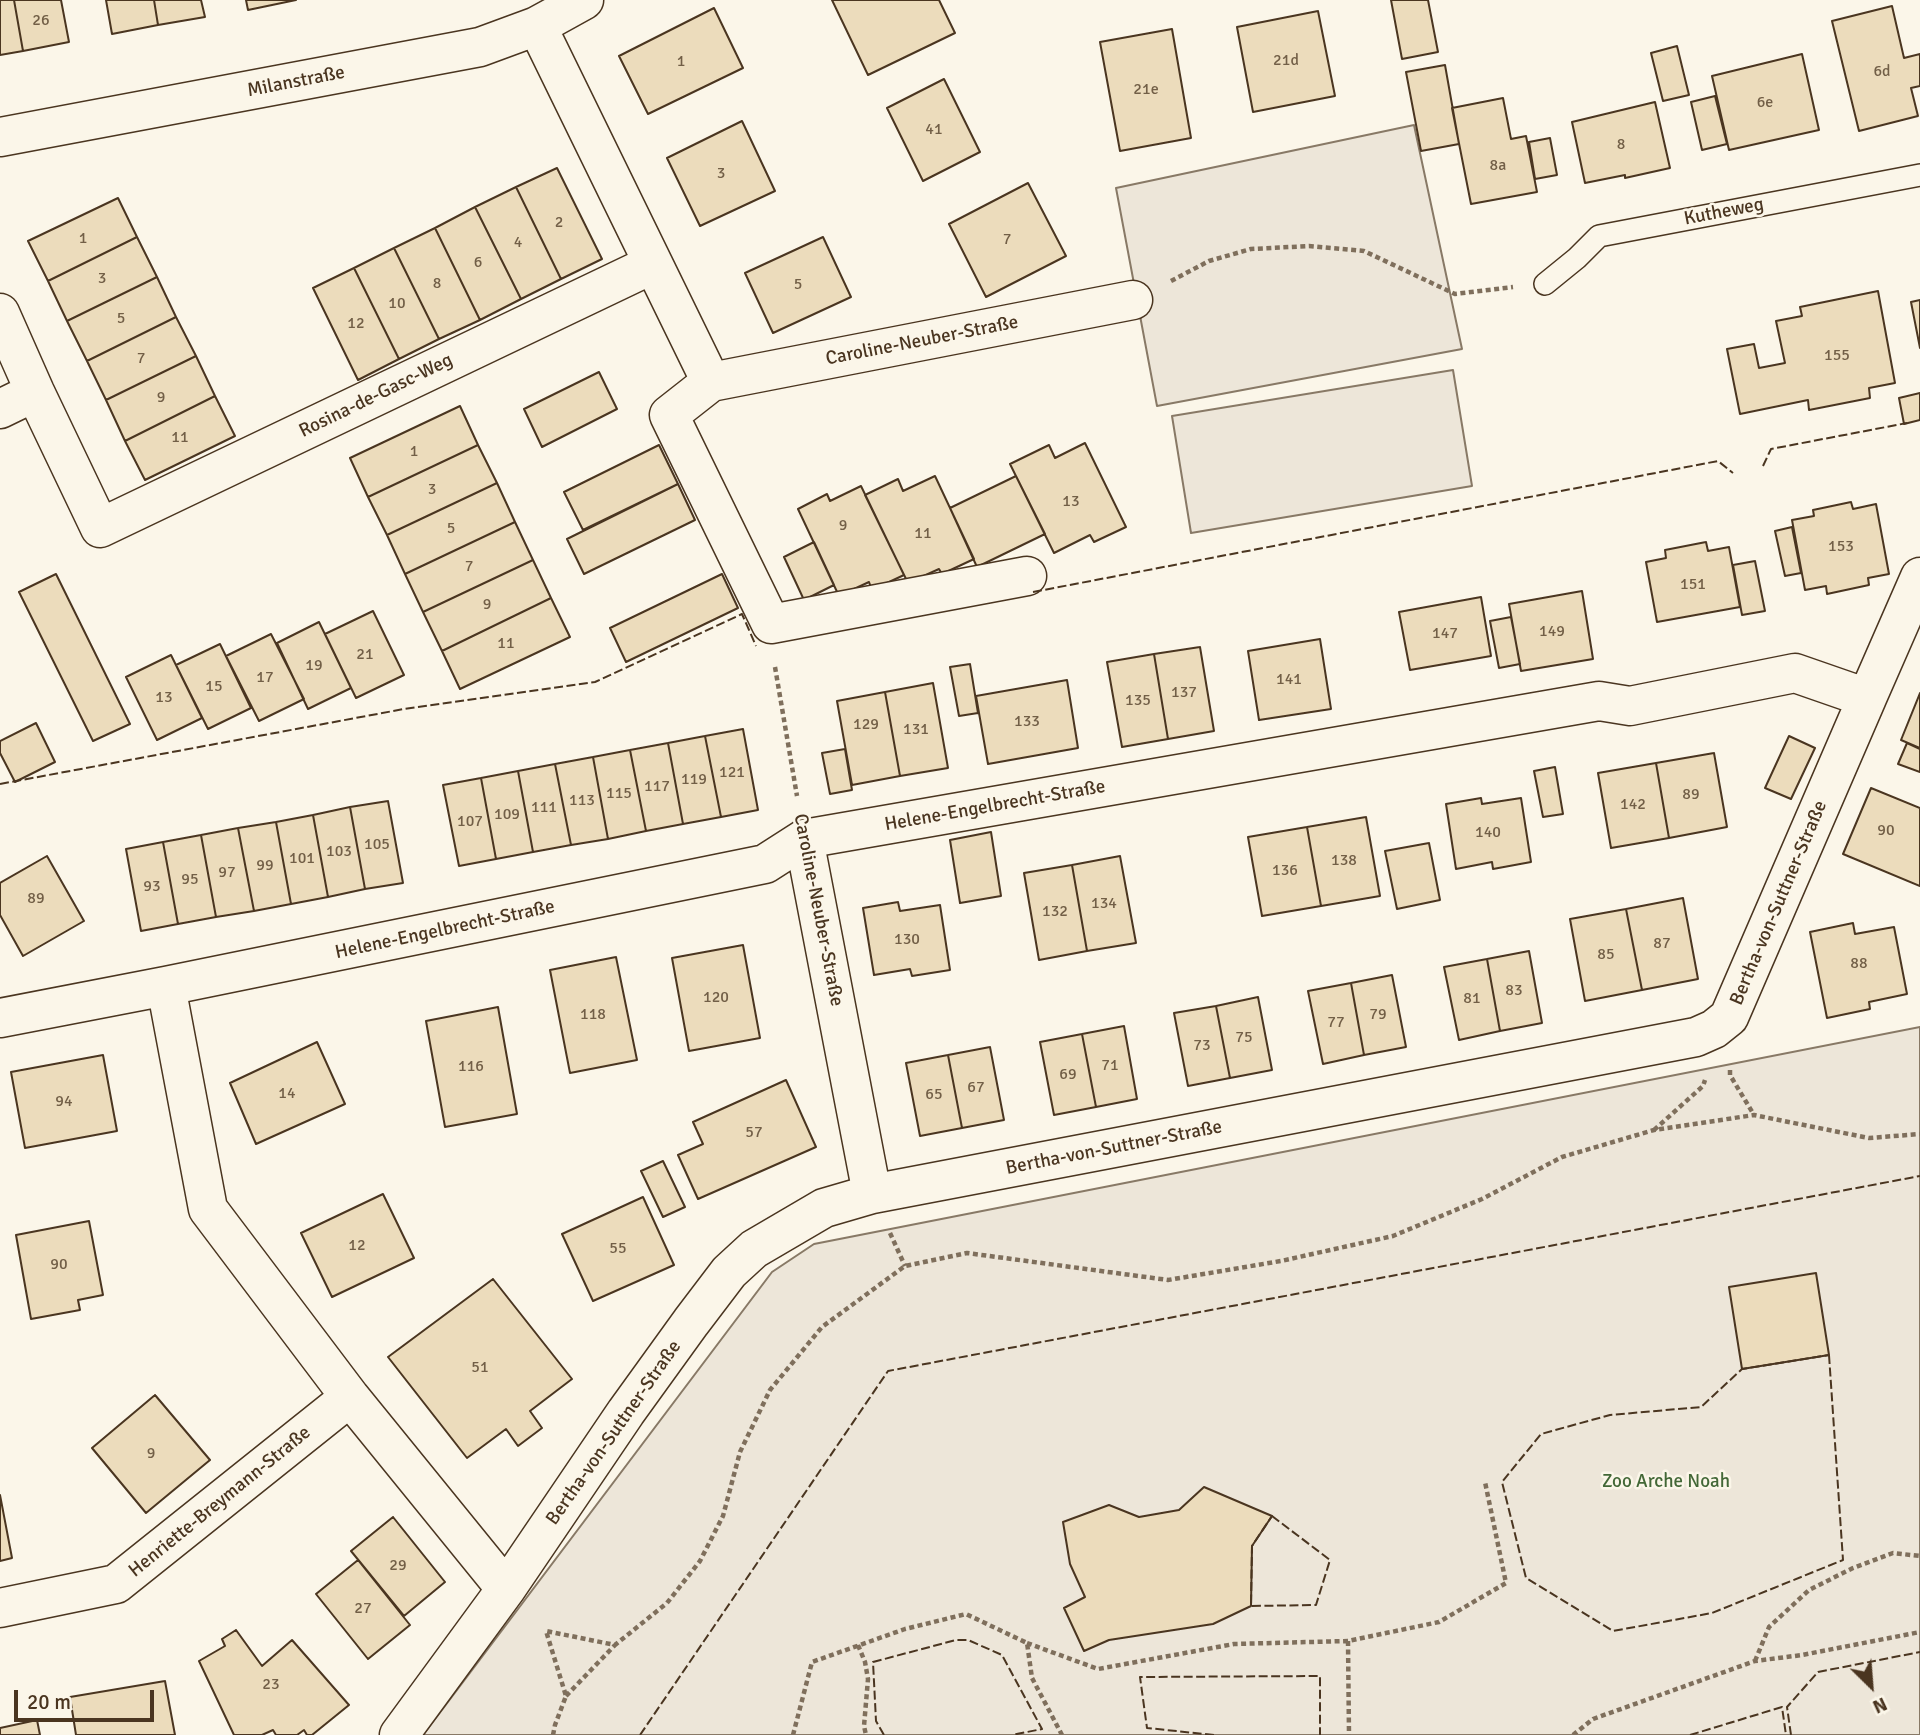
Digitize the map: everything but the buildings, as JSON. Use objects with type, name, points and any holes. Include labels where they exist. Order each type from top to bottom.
[{"type":"street","name":"Milanstraße","points":[[0,137],[480,47],[537,26],[584,0]]},
{"type":"street","points":[[537,26],[711,382]]},
{"type":"street","name":"Rosina-de-Gasc-Weg","points":[[35,392],[100,528],[653,264]]},
{"type":"street","name":"Caroline-Neuber-Straße","points":[[771,624],[669,415],[711,382],[1133,300]]},
{"type":"street","points":[[0,313],[35,392],[0,409]]},
{"type":"street","points":[[771,624],[1027,576]]},
{"type":"street","points":[[1867,698],[1920,577]]},
{"type":"street","name":"Helene-Engelbrecht-Straße","points":[[0,1018],[765,864],[804,839],[1599,701],[1630,706],[1795,673],[1867,698]]},
{"type":"street","name":"Bertha-von-Suttner-Straße","points":[[399,1735],[506,1589],[626,1412],[729,1272],[754,1249],[824,1208],[872,1194],[1696,1037],[1714,1029],[1729,1017],[1867,698]]},
{"type":"street","name":"Caroline-Neuber-Straße","points":[[804,839],[872,1194]]},
{"type":"street","points":[[166,986],[208,1209],[350,1397],[506,1589]]},
{"type":"street","name":"Henriette-Breymann-Straße","points":[[0,1608],[116,1584],[350,1397]]},
{"type":"lane","name":"Kutheweg","points":[[1545,284],[1599,236],[1920,175]]},
{"type":"path","points":[[1133,300],[1209,261],[1251,249],[1309,246],[1364,251],[1455,294],[1545,284]]},
{"type":"path","name":"Caroline-Neuber-Straße","points":[[771,624],[771,640],[804,839]]},
{"type":"path","points":[[553,1735],[566,1696],[615,1644],[667,1602],[700,1561],[723,1516],[740,1452],[770,1390],[822,1327],[905,1266],[967,1253],[1168,1280],[1281,1261],[1393,1236],[1482,1199],[1562,1157],[1654,1130],[1754,1115],[1869,1138],[1920,1134]]},
{"type":"path","points":[[793,1735],[811,1662],[905,1629],[966,1614],[1027,1643],[1098,1669],[1234,1644],[1348,1641],[1439,1622],[1506,1583],[1485,1482]]},
{"type":"path","points":[[1755,1661],[1769,1627],[1809,1590],[1853,1568],[1893,1553],[1920,1556]]},
{"type":"path","points":[[566,1696],[547,1631],[615,1644]]},
{"type":"path","points":[[1573,1735],[1593,1719],[1755,1661],[1802,1655],[1920,1632]]},
{"type":"path","points":[[1348,1641],[1349,1735]]},
{"type":"path","points":[[1027,1643],[1032,1678],[1062,1735]]},
{"type":"path","points":[[858,1645],[868,1679],[864,1726],[866,1735]]},
{"type":"green space","points":[[1414,125],[1462,349],[1157,406],[1116,188]]},
{"type":"green space","points":[[1453,370],[1472,486],[1191,533],[1172,416]]},
{"type":"green space","name":"Zoo Arche Noah","points":[[1920,1027],[1920,1735],[423,1735],[772,1272],[814,1244]]},
{"type":"fence","points":[[1763,466],[1771,449],[1907,423]]},
{"type":"fence","points":[[1033,592],[1718,461],[1733,473]]},
{"type":"fence","points":[[0,784],[404,709],[595,682],[742,614],[756,646]]},
{"type":"fence","points":[[640,1735],[888,1371],[1920,1176]]},
{"type":"fence","points":[[1829,1355],[1843,1560],[1712,1613],[1613,1631],[1526,1578],[1502,1482],[1541,1434],[1610,1415],[1701,1407],[1742,1369],[1829,1355]]},
{"type":"fence","points":[[1272,1516],[1330,1560],[1316,1605],[1251,1606],[1252,1546],[1272,1516]]},
{"type":"fence","points":[[884,1735],[876,1721],[873,1662],[956,1640],[968,1640],[1002,1655],[1042,1729],[1012,1735]]},
{"type":"fence","points":[[1791,1735],[1787,1707],[1818,1672],[1920,1652]]},
{"type":"fence","points":[[1214,1735],[1147,1728],[1140,1677],[1320,1676],[1320,1735]]},
{"type":"fence","points":[[1690,1735],[1782,1707],[1786,1735]]}]
